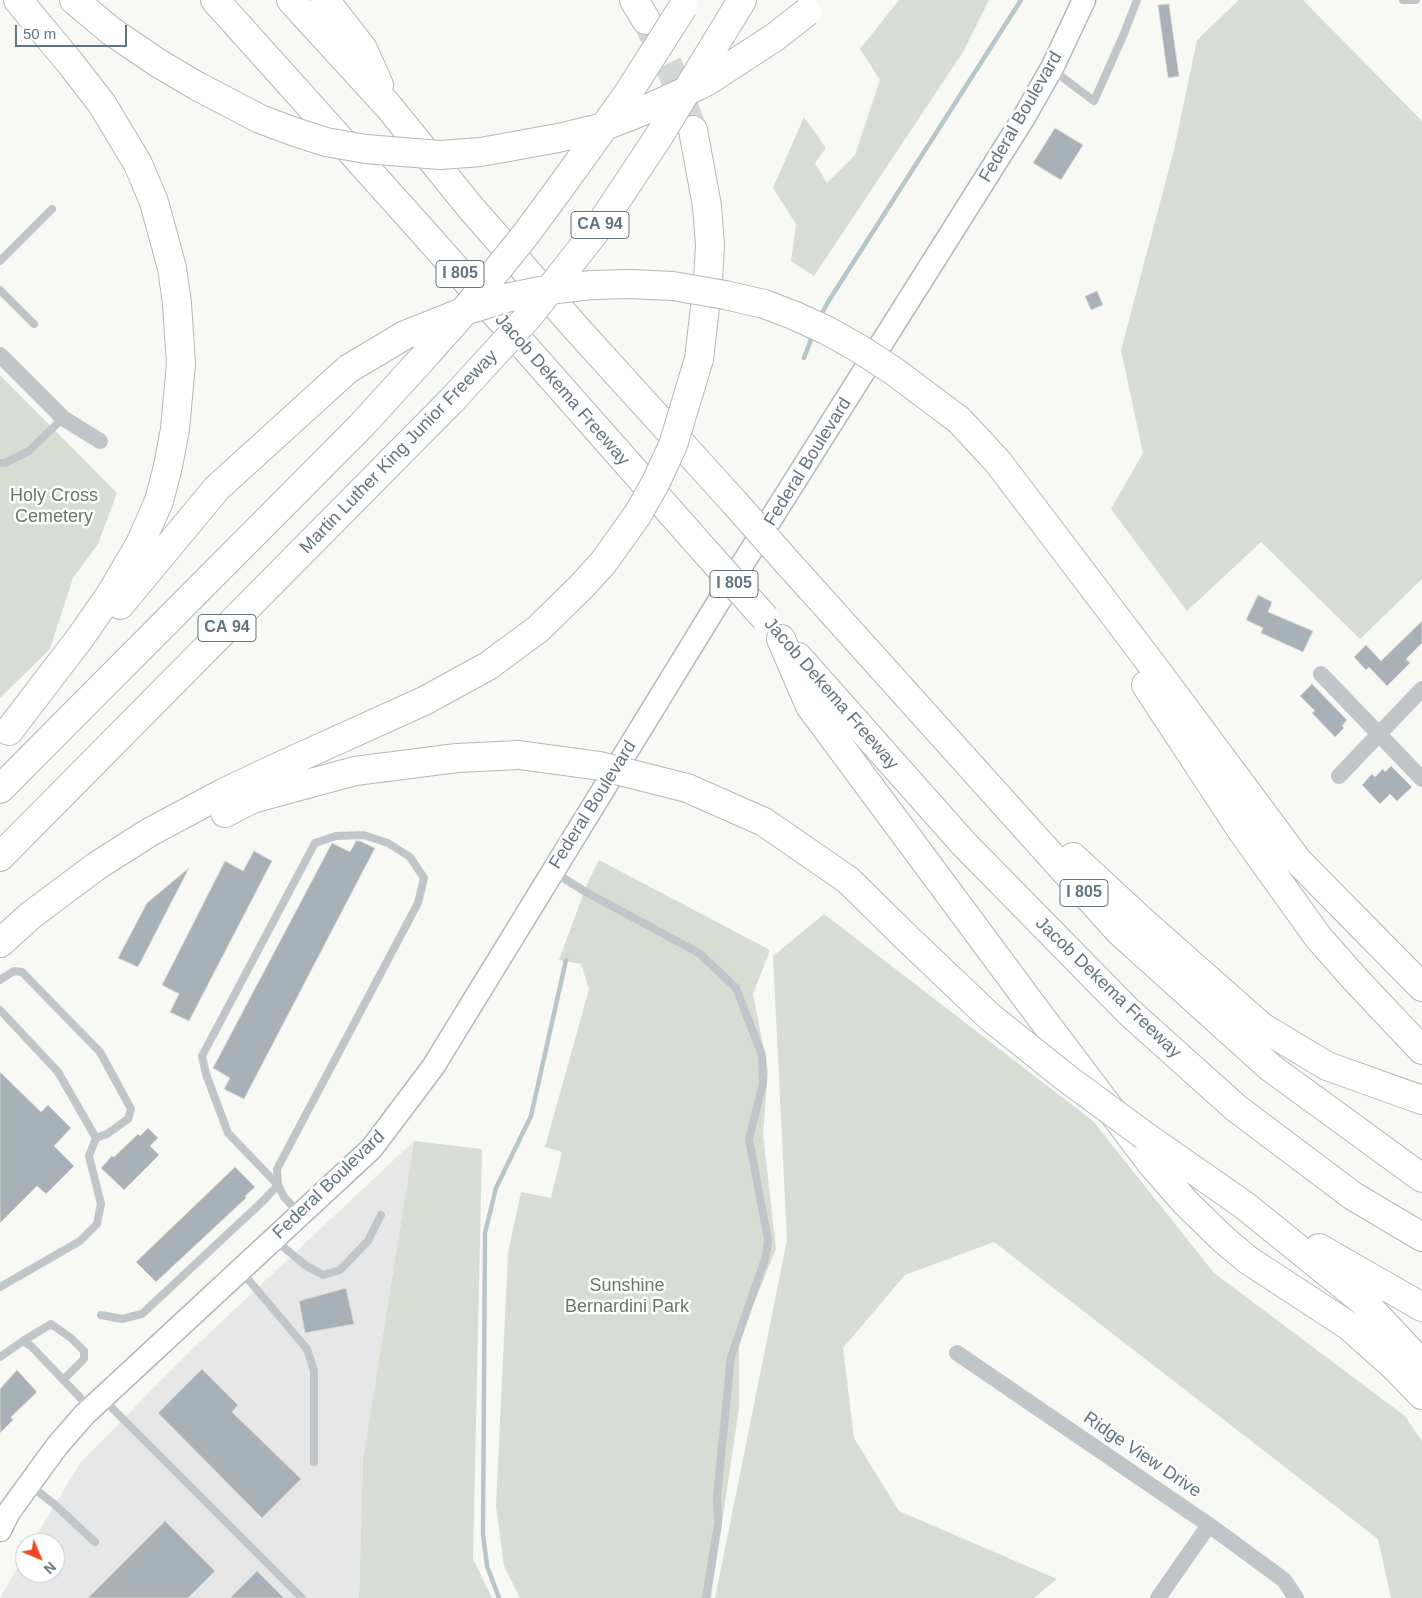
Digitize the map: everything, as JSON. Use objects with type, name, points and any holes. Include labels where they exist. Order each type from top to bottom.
[{"type":"highway","points":[[4,736],[80,638],[110,595],[140,544],[158,501],[168,466],[175,430],[182,364],[178,303],[172,268],[154,202],[138,164],[102,104],[18,0]]},
{"type":"highway","points":[[74,0],[111,31],[158,63],[197,86],[260,118],[326,142],[366,149],[440,155],[481,152],[558,138],[600,128],[638,113],[706,82],[762,47],[813,6]]},
{"type":"highway","name":"Jacob Dekema Freeway","points":[[215,0],[426,235],[964,844],[1128,1012],[1244,1114],[1353,1196],[1422,1237]]},
{"type":"highway","name":"I 805","points":[[291,0],[389,107],[476,214],[576,328],[1118,930],[1271,1068],[1422,1178]]},
{"type":"highway","points":[[325,0],[363,49],[389,107]]},
{"type":"highway","name":"Martin Luther King Junior Freeway","points":[[0,857],[453,399],[528,317],[598,228],[648,153],[742,0]]},
{"type":"highway","name":"CA 94","points":[[0,789],[360,426],[422,359],[479,293],[557,192],[627,95],[685,3]]},
{"type":"highway","points":[[0,943],[31,915],[98,865],[150,832],[278,767],[424,701],[488,666],[538,629],[603,563],[638,514],[666,460],[686,406],[699,359],[706,305],[710,245],[707,206],[693,130]]},
{"type":"highway","points":[[4,736],[112,615],[218,488],[348,369],[404,336],[468,310],[506,298],[540,291],[591,285],[630,284],[673,286],[725,295],[764,304],[817,326],[860,349],[959,420],[998,462],[1298,861],[1422,987]]},
{"type":"highway","points":[[1027,501],[1206,779],[1267,867],[1318,937],[1417,1046]]},
{"type":"highway","points":[[773,629],[810,706],[1034,1008],[1152,1162],[1186,1203],[1248,1260],[1348,1326],[1395,1367],[1422,1395]]},
{"type":"highway","points":[[931,722],[1142,922],[1262,1027],[1327,1066],[1422,1100]]},
{"type":"highway","points":[[31,915],[107,873],[252,799],[354,771],[457,758],[520,755],[600,766],[687,788],[764,822],[848,880],[990,1017],[1065,1077],[1145,1136],[1244,1204],[1422,1308]]},
{"type":"highway","points":[[1244,1204],[1364,1302],[1422,1364]]},
{"type":"main road","name":"Federal Boulevard","points":[[0,1530],[9,1512],[57,1446],[96,1403],[372,1148],[433,1067],[716,606],[1022,119],[1051,69],[1084,0]]},
{"type":"street","points":[[0,355],[63,418],[100,441]]},
{"type":"street","points":[[1321,674],[1422,779]]},
{"type":"street","points":[[1339,776],[1422,689]]},
{"type":"street","name":"Ridge View Drive","points":[[957,1353],[1208,1525],[1284,1580],[1296,1598]]},
{"type":"street","points":[[1158,1598],[1208,1525]]},
{"type":"lane","points":[[1051,69],[1094,101],[1137,0]]},
{"type":"lane","points":[[1403,0],[1416,0]]},
{"type":"lane","points":[[0,261],[52,209]]},
{"type":"lane","points":[[0,290],[34,324]]},
{"type":"lane","points":[[0,462],[6,462],[29,451],[63,418]]},
{"type":"lane","points":[[101,1315],[122,1320],[142,1314],[278,1185],[278,1169],[418,903],[424,878],[410,857],[388,843],[363,835],[336,836],[315,843],[202,1056],[206,1074],[228,1133],[278,1185],[284,1197],[300,1214]]},
{"type":"lane","points":[[552,871],[584,892],[699,953],[736,988],[762,1055],[763,1082],[749,1139],[768,1240],[766,1256],[731,1357],[717,1496],[718,1523],[706,1598]]},
{"type":"lane","points":[[0,980],[14,971],[22,972],[100,1052],[131,1109],[128,1119],[107,1134],[96,1138],[89,1156],[101,1204],[96,1224],[80,1241],[0,1287]]},
{"type":"lane","points":[[0,1010],[58,1072],[96,1138]]},
{"type":"lane","points":[[274,1239],[305,1265],[323,1275],[340,1270],[368,1241],[381,1215]]},
{"type":"lane","points":[[240,1270],[307,1349],[314,1371],[314,1462]]},
{"type":"lane","points":[[0,1357],[51,1324],[71,1338],[84,1351],[84,1360],[63,1380]]},
{"type":"lane","points":[[23,1341],[63,1380],[96,1403],[302,1598]]},
{"type":"lane","points":[[29,1485],[54,1504],[95,1542]]},
{"type":"shaded area","points":[[414,1141],[363,1459],[359,1598],[0,1598],[15,1572],[15,1583],[65,1583],[65,1533],[38,1533],[80,1463],[186,1355]]},
{"type":"green space","points":[[899,0],[989,0],[963,52],[814,276],[791,261],[796,224],[773,188],[804,117],[826,148],[815,163],[827,183],[855,155],[880,80],[860,49]]},
{"type":"green space","points":[[1239,0],[1303,0],[1422,121],[1422,579],[1360,639],[1261,542],[1187,611],[1111,509],[1143,453],[1121,350],[1174,150],[1197,40]]},
{"type":"green space","name":"Holy Cross Cemetery","points":[[0,375],[117,493],[98,544],[73,578],[50,649],[0,698]]},
{"type":"green space","name":"Sunshine Bernardini Park","points":[[599,860],[770,950],[753,994],[768,1071],[763,1134],[776,1249],[739,1340],[739,1408],[711,1598],[520,1598],[504,1566],[496,1506],[508,1253],[521,1192],[551,1198],[562,1152],[545,1147],[589,989],[581,964],[559,960],[587,884]]},
{"type":"green space","points":[[824,914],[1093,1121],[1214,1273],[1405,1416],[1422,1441],[1422,1598],[1391,1598],[1378,1539],[994,1242],[905,1275],[843,1348],[854,1438],[899,1511],[1057,1579],[1034,1598],[715,1598],[787,1240],[773,956]]},
{"type":"green space","points":[[414,1141],[482,1149],[473,1559],[492,1598],[359,1598],[363,1459]]},
{"type":"building","points":[[1169,4],[1179,76],[1168,78],[1158,5]]},
{"type":"building","points":[[1055,128],[1083,145],[1061,180],[1033,163]]},
{"type":"building","points":[[1097,291],[1103,305],[1091,310],[1085,296]]},
{"type":"building","points":[[1258,595],[1272,602],[1268,612],[1313,631],[1303,652],[1261,633],[1263,628],[1246,620]]},
{"type":"building","points":[[1422,621],[1422,643],[1406,659],[1410,663],[1387,686],[1369,667],[1366,670],[1354,657],[1366,645],[1381,661]]},
{"type":"building","points":[[1312,684],[1347,720],[1342,726],[1344,728],[1335,737],[1312,713],[1315,711],[1300,696]]},
{"type":"building","points":[[1391,766],[1412,787],[1397,801],[1390,794],[1380,804],[1362,785],[1372,774],[1375,777],[1383,769],[1385,772]]},
{"type":"building","points":[[356,841],[375,848],[244,1099],[224,1089],[230,1078],[213,1068],[332,843],[350,852]]},
{"type":"building","points":[[254,851],[272,861],[189,1021],[170,1012],[179,994],[162,985],[225,861],[243,871]]},
{"type":"building","points":[[189,868],[138,967],[118,958],[147,903]]},
{"type":"building","points":[[0,1072],[41,1112],[48,1105],[71,1128],[54,1146],[74,1166],[46,1194],[37,1186],[0,1223]]},
{"type":"building","points":[[148,1128],[158,1138],[150,1146],[159,1155],[124,1190],[101,1168],[112,1156],[114,1157],[138,1134],[140,1136]]},
{"type":"building","points":[[235,1167],[255,1187],[245,1196],[246,1198],[156,1282],[136,1262]]},
{"type":"building","points":[[346,1288],[354,1324],[305,1333],[299,1301]]},
{"type":"building","points":[[202,1369],[238,1405],[232,1412],[301,1479],[262,1518],[158,1413]]},
{"type":"building","points":[[17,1370],[37,1392],[11,1417],[13,1420],[0,1433],[0,1389]]},
{"type":"building","points":[[165,1521],[215,1571],[188,1598],[88,1598]]},
{"type":"building","points":[[257,1571],[284,1598],[230,1598]]},
{"type":"waterway","points":[[820,317],[1021,0]]},
{"type":"waterway","points":[[804,358],[813,334]]},
{"type":"waterway","points":[[499,1598],[487,1566],[483,1534],[485,1233],[496,1188],[531,1116],[566,960]]},
{"type":"tunnel","points":[[649,26],[672,73],[693,130]]}]
